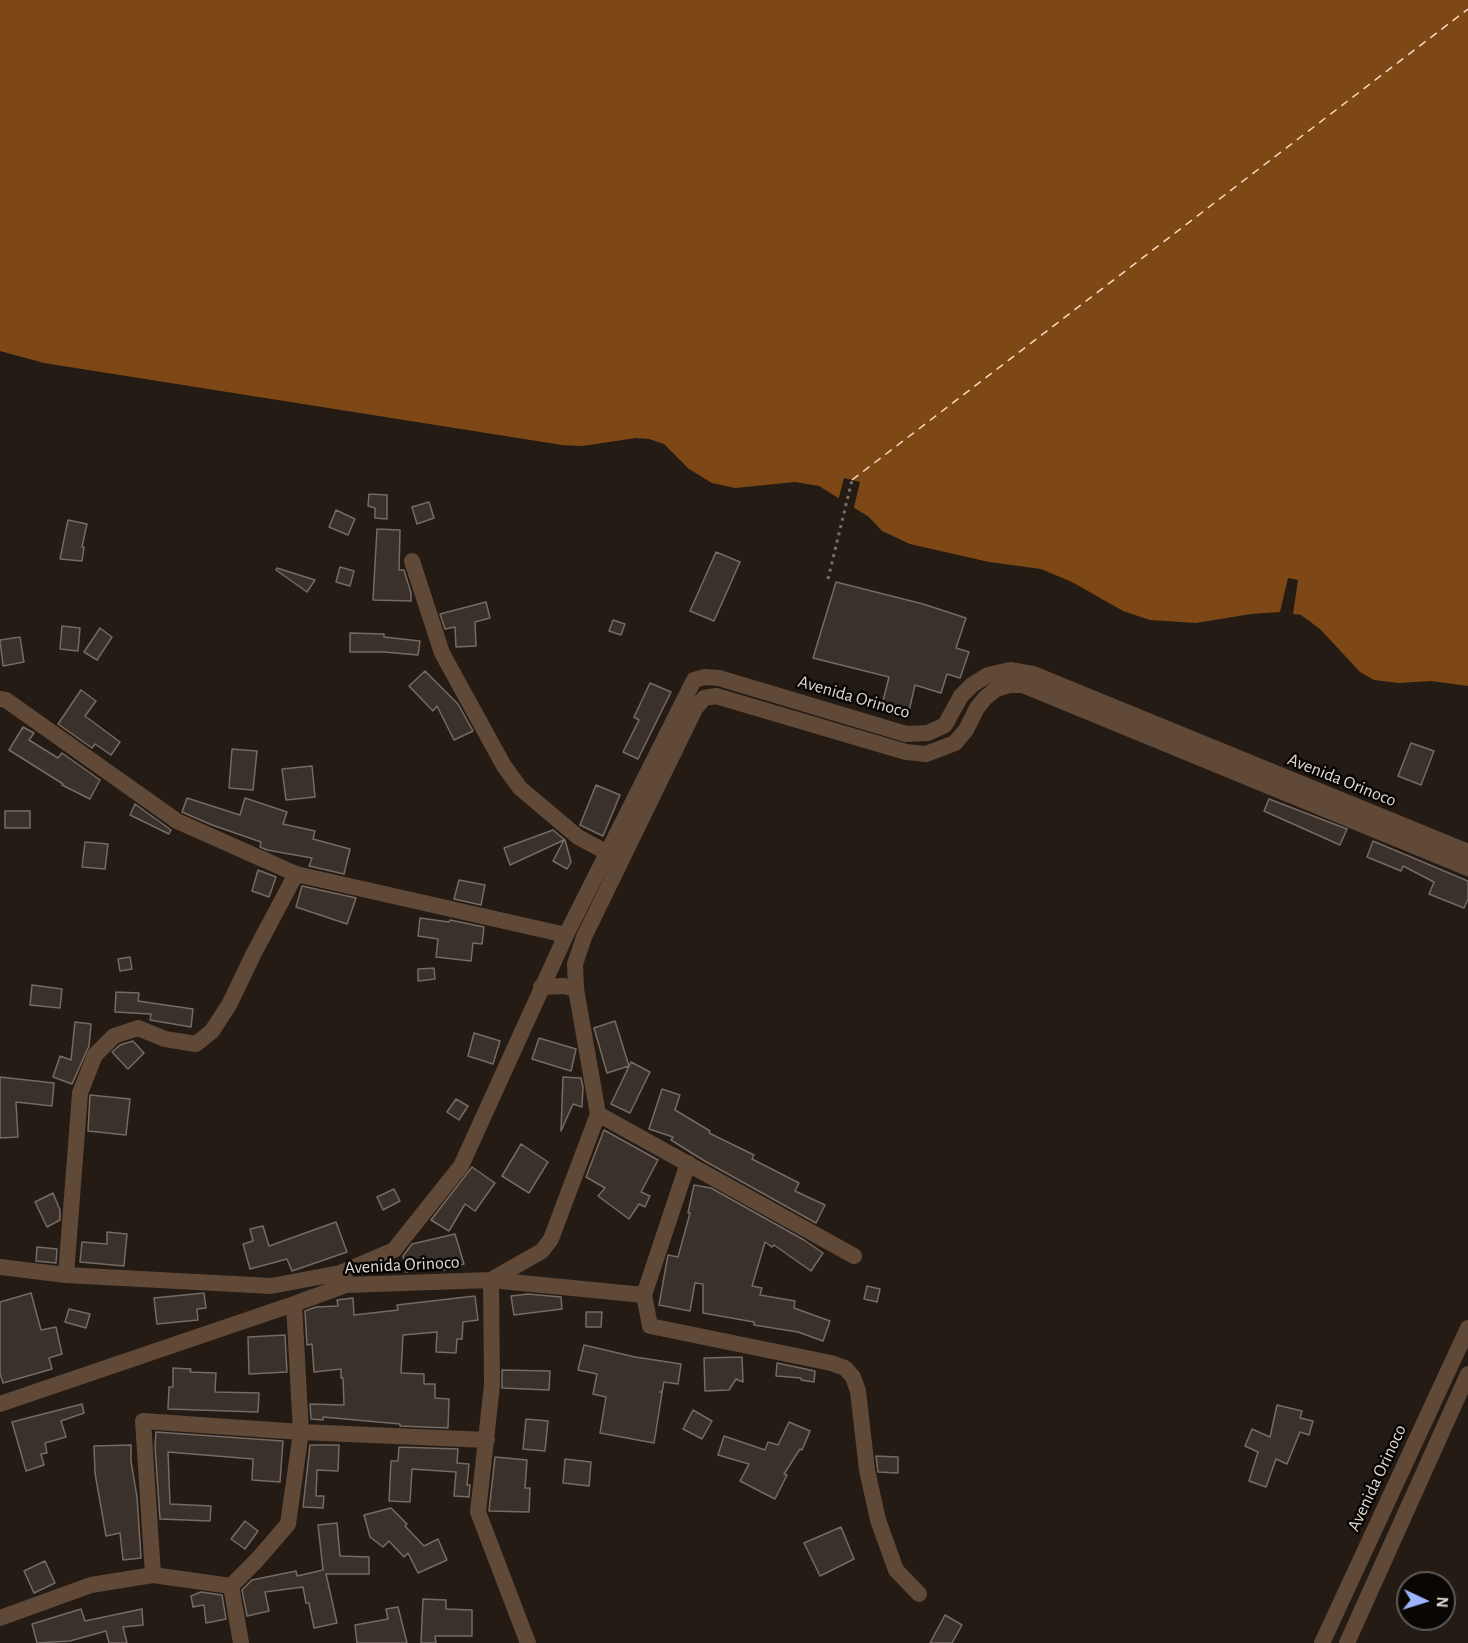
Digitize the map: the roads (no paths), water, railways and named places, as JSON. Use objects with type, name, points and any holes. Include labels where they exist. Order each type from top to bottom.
[{"type":"street","points":[[412,561],[442,653],[504,766],[520,788],[578,837],[608,853]]},
{"type":"street","name":"Avenida Orinoco","points":[[0,1267],[66,1275],[271,1286],[340,1273],[394,1250],[461,1166],[541,987],[694,680],[705,677],[719,678],[906,734],[928,733],[945,725],[961,696],[972,685],[988,675],[1010,670],[1033,674],[1468,852]]},
{"type":"street","name":"Avenida Orinoco","points":[[0,1404],[346,1285],[491,1280],[543,1251],[551,1239],[598,1114],[576,989],[575,964],[584,937],[695,710],[704,698],[716,696],[906,752],[926,754],[955,743],[966,730],[977,708],[996,689],[1009,684],[1023,685],[1468,868]]},
{"type":"street","points":[[0,699],[6,700],[177,821],[296,874],[566,935]]},
{"type":"street","points":[[66,1275],[80,1093],[95,1055],[114,1036],[138,1028],[165,1040],[196,1044],[212,1031],[229,1005],[296,874]]},
{"type":"street","points":[[541,987],[564,986],[576,989]]},
{"type":"street","points":[[598,1114],[854,1256]]},
{"type":"street","points":[[688,1163],[644,1295],[650,1326],[831,1363],[845,1368],[853,1377],[858,1391],[867,1470],[878,1520],[896,1570],[919,1594]]},
{"type":"street","points":[[528,1643],[478,1512],[492,1385],[491,1280],[644,1295]]},
{"type":"street","points":[[231,1586],[288,1524],[302,1432],[294,1304]]},
{"type":"street","name":"Avenida Orinoco","points":[[1322,1643],[1468,1329]]},
{"type":"street","points":[[1347,1643],[1468,1374]]},
{"type":"street","points":[[153,1575],[142,1421],[302,1432],[487,1440]]},
{"type":"street","points":[[0,1618],[91,1585],[153,1575],[231,1586]]},
{"type":"street","points":[[231,1586],[241,1643]]}]
